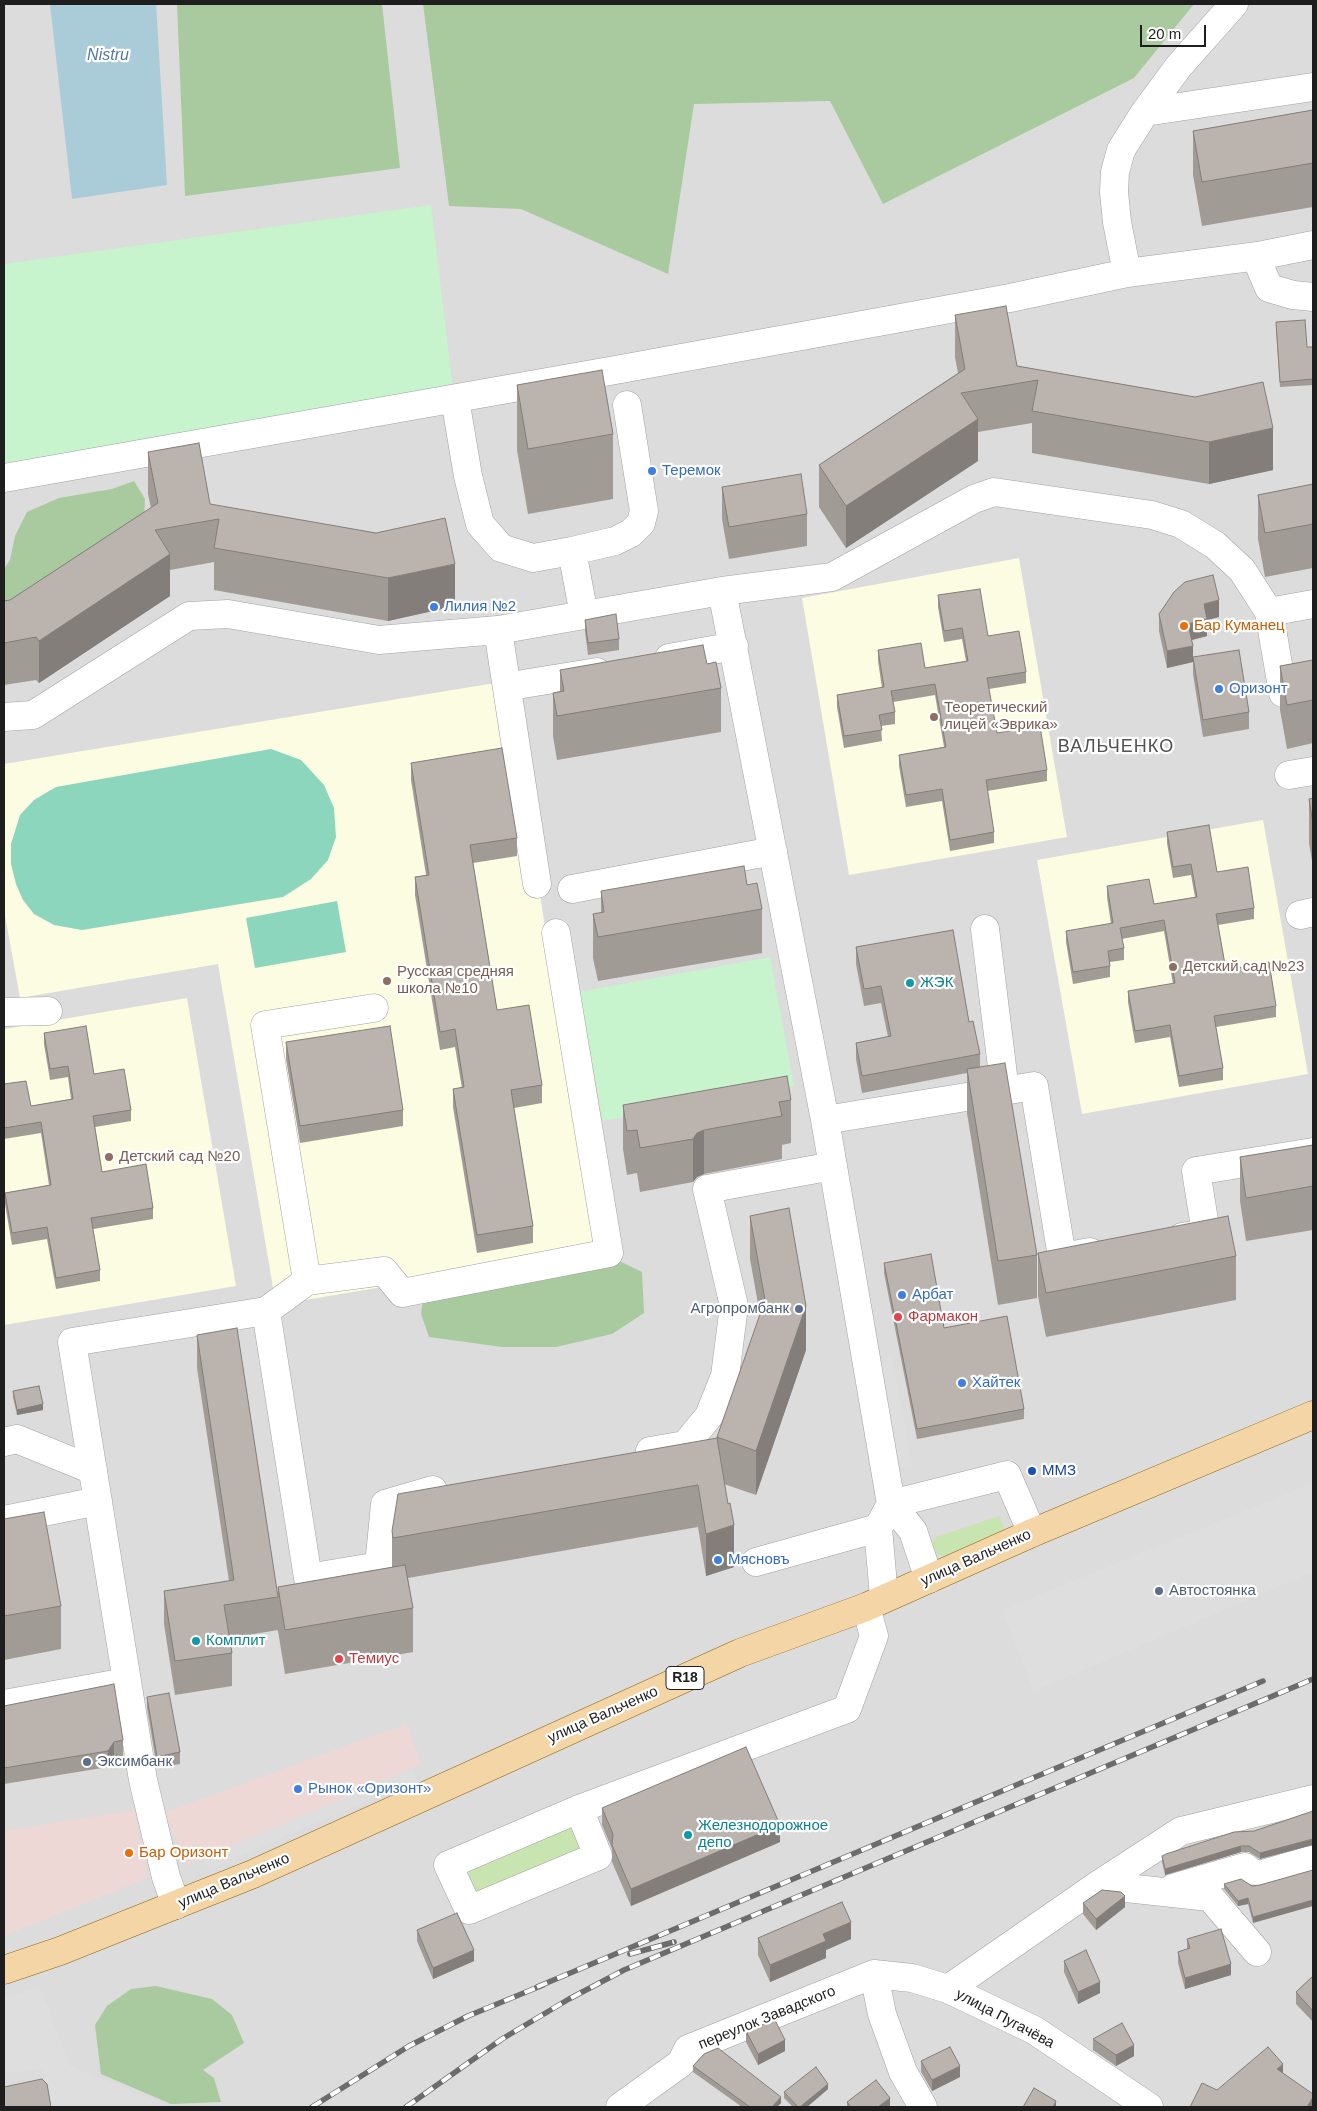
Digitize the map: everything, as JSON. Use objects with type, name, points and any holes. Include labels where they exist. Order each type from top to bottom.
[{"type":"main road","name":"улица Вальченко","points":[[4,1970],[60,1951],[253,1874],[740,1653],[875,1602],[1032,1533],[1313,1415]]},
{"type":"street","points":[[1128,273],[1117,222],[1115,172],[1121,150],[1145,112],[1179,66],[1234,4]]},
{"type":"street","points":[[1145,112],[1313,87]]},
{"type":"street","points":[[4,478],[455,399],[1010,298],[1128,273],[1258,256],[1313,245]]},
{"type":"street","points":[[1258,256],[1260,267],[1269,288],[1292,295],[1313,297]]},
{"type":"street","points":[[455,399],[468,476],[480,524],[501,548],[533,558],[615,541],[632,532],[641,523],[644,511],[627,405]]},
{"type":"street","points":[[4,717],[33,715],[189,616],[228,614],[379,640],[498,630],[722,591],[832,576],[974,499],[994,492],[1152,515],[1182,524],[1215,545],[1242,570],[1268,612],[1283,693],[1313,688]]},
{"type":"street","points":[[572,551],[584,615]]},
{"type":"street","points":[[722,591],[825,1120],[891,1504],[913,1531],[929,1579]]},
{"type":"street","points":[[1268,612],[1313,604]]},
{"type":"street","points":[[498,630],[538,884]]},
{"type":"street","points":[[647,662],[734,646]]},
{"type":"street","points":[[523,684],[618,668]]},
{"type":"street","points":[[572,889],[773,851]]},
{"type":"street","points":[[985,929],[1005,1090]]},
{"type":"street","points":[[176,1905],[166,1877],[143,1780],[72,1342],[266,1311],[307,1281],[384,1271],[402,1293],[609,1253],[556,932]]},
{"type":"street","points":[[307,1281],[264,1025],[374,1008]]},
{"type":"street","points":[[4,1012],[48,1011]]},
{"type":"street","points":[[825,1120],[1034,1086],[1062,1257],[1119,1247]]},
{"type":"street","points":[[1158,1241],[1206,1233],[1196,1171],[1313,1152]]},
{"type":"street","points":[[628,1456],[685,1445],[709,1416],[725,1376],[734,1306],[707,1190],[833,1166]]},
{"type":"street","points":[[266,1311],[308,1578],[379,1566],[385,1504],[433,1490],[460,1486]]},
{"type":"street","points":[[4,1442],[17,1439],[93,1470]]},
{"type":"street","points":[[579,1809],[598,1856],[469,1910],[448,1865],[579,1809],[848,1709],[874,1636],[878,1528],[891,1504],[1007,1475],[1032,1533]]},
{"type":"street","points":[[4,1520],[98,1501]]},
{"type":"street","points":[[756,1562],[878,1528]]},
{"type":"street","points":[[4,1704],[126,1682]]},
{"type":"street","points":[[948,1989],[1098,1885],[1181,1831],[1313,1799]]},
{"type":"street","points":[[1160,1892],[1245,1867],[1256,1876],[1311,1860]]},
{"type":"street","points":[[1098,1885],[1210,1897],[1257,1952]]},
{"type":"street","points":[[874,1974],[882,2014],[903,2072],[923,2107]]},
{"type":"street","name":"улица Пугачёва","points":[[874,1974],[912,1978],[948,1989],[1034,2030],[1149,2107]]},
{"type":"street","name":"переулок Завадского","points":[[620,2107],[680,2063],[688,2049],[874,1974]]},
{"type":"shaded area","points":[[4,4],[1313,4],[1313,2107],[4,2107]]},
{"type":"shaded area","name":"Теоретический лицей «Эврика»","points":[[1019,558],[1067,837],[849,875],[802,598]]},
{"type":"shaded area","name":"Русская средняя школа №10","points":[[507,681],[595,1251],[276,1305],[218,964],[20,998],[4,910],[4,764]]},
{"type":"shaded area","name":"Детский сад №23","points":[[1263,820],[1308,1074],[1082,1114],[1037,860]]},
{"type":"shaded area","name":"Детский сад №20","points":[[187,998],[236,1286],[4,1325],[4,1029]]},
{"type":"shaded area","points":[[892,1356],[913,1471],[895,1465],[878,1365]]},
{"type":"shaded area","name":"Автостоянка","points":[[1313,1483],[1313,1572],[1034,1691],[1002,1610]]},
{"type":"shaded area","name":"Рынок «Оризонт»","points":[[406,1724],[421,1764],[188,1865],[164,1813]]},
{"type":"shaded area","points":[[412,1769],[417,1780],[209,1869],[204,1858]]},
{"type":"shaded area","points":[[134,1810],[139,1841],[143,1840],[147,1878],[4,1936],[4,1831]]},
{"type":"shaded area","points":[[40,1987],[70,2066],[172,2107],[49,2107],[43,2068],[4,2074],[4,1998]]},
{"type":"green space","points":[[177,4],[382,4],[400,168],[185,196]]},
{"type":"green space","points":[[423,4],[1194,4],[1134,78],[883,204],[830,101],[694,104],[668,274],[521,209],[449,206]]},
{"type":"green space","points":[[431,205],[453,391],[4,470],[4,264]]},
{"type":"green space","points":[[134,481],[145,499],[144,519],[4,617],[4,569],[10,560],[15,536],[27,512],[59,498],[112,489]]},
{"type":"green space","points":[[271,749],[301,760],[324,785],[334,808],[336,837],[328,860],[311,879],[283,897],[82,930],[54,925],[34,914],[23,900],[16,884],[11,864],[11,844],[20,815],[34,800],[56,787]]},
{"type":"green space","points":[[337,901],[346,952],[255,968],[246,918]]},
{"type":"green space","points":[[770,957],[794,1086],[603,1121],[579,992]]},
{"type":"green space","points":[[611,1257],[642,1272],[644,1313],[612,1334],[556,1347],[502,1347],[429,1337],[421,1314],[424,1292]]},
{"type":"green space","points":[[999,1516],[1005,1531],[943,1556],[933,1554],[930,1545],[936,1537]]},
{"type":"green space","points":[[573,1826],[584,1851],[482,1894],[474,1892],[468,1877],[470,1869]]},
{"type":"green space","points":[[156,1986],[212,1999],[232,2015],[244,2043],[203,2070],[214,2078],[221,2102],[171,2104],[101,2074],[95,2025],[107,2006],[131,1989]]},
{"type":"water","name":"Nistru","points":[[50,4],[156,4],[167,185],[72,199]]},
{"type":"building","points":[[1313,110],[1313,163],[1202,182],[1193,131]]},
{"type":"building","points":[[1006,306],[1017,366],[1195,397],[1263,382],[1273,428],[1209,442],[1032,411],[1038,380],[961,393],[978,419],[846,506],[819,465],[965,369],[955,315]]},
{"type":"building","points":[[1305,320],[1307,347],[1313,347],[1313,379],[1280,382],[1276,322]]},
{"type":"building","points":[[602,370],[613,434],[528,449],[517,385]]},
{"type":"building","points":[[199,443],[210,504],[376,533],[445,518],[455,564],[388,578],[214,548],[219,519],[155,530],[170,554],[39,641],[36,637],[4,643],[4,601],[10,600],[158,503],[148,452]]},
{"type":"building","points":[[801,474],[807,514],[729,527],[722,487]]},
{"type":"building","points":[[1313,484],[1313,524],[1265,533],[1258,495]]},
{"type":"building","name":"Бар Куманец","points":[[1213,575],[1219,600],[1204,604],[1207,619],[1188,624],[1193,646],[1167,651],[1159,614],[1174,592],[1185,582]]},
{"type":"building","points":[[980,589],[988,636],[1019,631],[1026,672],[987,678],[997,733],[1040,726],[1047,770],[986,780],[994,832],[950,840],[942,789],[906,795],[899,755],[946,747],[935,684],[891,691],[895,712],[879,715],[882,730],[844,736],[837,695],[884,687],[878,650],[921,643],[925,668],[968,661],[962,628],[944,631],[938,595]]},
{"type":"building","points":[[616,614],[619,639],[588,643],[585,620]]},
{"type":"building","points":[[703,645],[707,664],[716,662],[721,688],[557,716],[553,693],[564,691],[560,670]]},
{"type":"building","name":"Оризонт","points":[[1239,650],[1249,712],[1203,720],[1193,657]]},
{"type":"building","points":[[1313,660],[1313,700],[1287,705],[1280,666]]},
{"type":"building","points":[[502,748],[517,838],[470,845],[497,1010],[529,1005],[542,1085],[511,1090],[533,1226],[477,1235],[453,1089],[464,1087],[455,1029],[440,1032],[415,877],[429,875],[411,763]]},
{"type":"building","points":[[1313,798],[1313,824],[1309,799]]},
{"type":"building","points":[[1209,825],[1217,872],[1248,867],[1254,908],[1216,914],[1226,970],[1269,962],[1276,1006],[1214,1016],[1223,1068],[1179,1076],[1170,1025],[1135,1031],[1128,991],[1175,983],[1164,920],[1120,928],[1124,948],[1108,951],[1110,966],[1073,972],[1066,931],[1113,923],[1107,886],[1149,879],[1154,904],[1197,897],[1191,864],[1173,867],[1167,832]]},
{"type":"building","points":[[744,866],[747,885],[757,883],[762,909],[598,937],[593,914],[604,912],[601,891]]},
{"type":"building","points":[[953,930],[969,1022],[973,1021],[980,1054],[862,1076],[856,1043],[891,1036],[881,986],[864,989],[856,947]]},
{"type":"building","points":[[86,1026],[94,1074],[124,1069],[131,1110],[93,1116],[102,1172],[146,1164],[153,1208],[91,1218],[100,1270],[56,1278],[47,1227],[12,1233],[5,1193],[51,1185],[41,1122],[4,1128],[4,1084],[26,1081],[31,1106],[73,1099],[68,1066],[50,1069],[44,1033]]},
{"type":"building","points":[[390,1026],[403,1110],[300,1126],[286,1042]]},
{"type":"building","points":[[1005,1063],[1037,1255],[998,1261],[967,1069]]},
{"type":"building","points":[[787,1076],[791,1100],[779,1102],[782,1116],[704,1130],[697,1133],[693,1139],[640,1148],[637,1130],[627,1131],[623,1105]]},
{"type":"building","points":[[1313,1145],[1313,1186],[1246,1198],[1240,1157]]},
{"type":"building","points":[[789,1208],[806,1306],[756,1451],[717,1437],[765,1300],[750,1216]]},
{"type":"building","points":[[1228,1216],[1236,1256],[1046,1293],[1038,1253]]},
{"type":"building","name":"Хайтек","points":[[931,1254],[944,1328],[1007,1316],[1024,1409],[917,1429],[884,1263]]},
{"type":"building","points":[[237,1328],[278,1597],[224,1605],[232,1653],[175,1661],[164,1591],[234,1580],[197,1335]]},
{"type":"building","points":[[39,1386],[43,1404],[17,1410],[13,1391]]},
{"type":"building","points":[[717,1438],[728,1504],[730,1503],[734,1525],[706,1534],[698,1485],[393,1538],[392,1531],[398,1494]]},
{"type":"building","points":[[44,1512],[61,1606],[4,1616],[4,1519]]},
{"type":"building","points":[[405,1565],[413,1608],[285,1630],[278,1587]]},
{"type":"building","points":[[114,1684],[123,1740],[114,1742],[108,1751],[4,1768],[4,1706]]},
{"type":"building","points":[[169,1693],[180,1752],[157,1757],[147,1697]]},
{"type":"building","name":"Железнодорожное депо","points":[[746,1747],[780,1825],[631,1889],[612,1845],[613,1834],[602,1808]]},
{"type":"building","points":[[1313,1811],[1313,1839],[1260,1853],[1249,1846],[1241,1846],[1165,1869],[1162,1856],[1166,1854],[1234,1832],[1254,1831]]},
{"type":"building","points":[[1313,1870],[1313,1900],[1253,1917],[1248,1898],[1238,1901],[1224,1884],[1241,1879],[1252,1886],[1260,1885]]},
{"type":"building","points":[[1102,1890],[1121,1892],[1125,1896],[1096,1919],[1083,1903]]},
{"type":"building","points":[[842,1902],[851,1922],[823,1934],[826,1941],[770,1965],[758,1938]]},
{"type":"building","points":[[457,1913],[474,1950],[433,1968],[417,1930]]},
{"type":"building","points":[[1221,1929],[1231,1964],[1185,1978],[1178,1952],[1190,1948],[1187,1939]]},
{"type":"building","points":[[1086,1950],[1100,1982],[1078,1992],[1064,1961]]},
{"type":"building","points":[[1313,1976],[1313,2011],[1296,1992]]},
{"type":"building","points":[[775,2020],[785,2040],[758,2054],[746,2031]]},
{"type":"building","points":[[1122,2023],[1134,2045],[1116,2055],[1093,2039]]},
{"type":"building","points":[[950,2047],[960,2066],[932,2080],[921,2061]]},
{"type":"building","points":[[1268,2047],[1283,2064],[1277,2069],[1313,2094],[1307,2107],[1190,2107],[1202,2083],[1217,2090]]},
{"type":"building","points":[[718,2048],[781,2097],[772,2107],[750,2107],[693,2066],[704,2054]]},
{"type":"building","points":[[816,2067],[828,2084],[798,2107],[784,2092]]},
{"type":"building","points":[[42,2079],[47,2084],[51,2107],[4,2107],[4,2087]]},
{"type":"building","points":[[876,2080],[890,2098],[878,2107],[851,2107],[847,2102]]},
{"type":"building","points":[[1034,2088],[1056,2101],[1053,2107],[1023,2107]]},
{"type":"railway","points":[[406,2107],[502,2039],[569,1999],[624,1970],[1313,1679]]},
{"type":"railway","points":[[537,1987],[1263,1681]]},
{"type":"railway","points":[[630,1954],[674,1942]]},
{"type":"railway","points":[[312,2107],[409,2046],[468,2016],[543,1985]]},
{"type":"place","name":"Теремок","points":[[652,471]]},
{"type":"place","name":"Лилия №2","points":[[434,607]]},
{"type":"place","name":"Бар Куманец","points":[[1184,626]]},
{"type":"place","name":"Оризонт","points":[[1219,689]]},
{"type":"place","name":"Теоретический лицей «Эврика»","points":[[934,717]]},
{"type":"place","name":"Детский сад №23","points":[[1173,967]]},
{"type":"place","name":"Русская средняя школа №10","points":[[387,981]]},
{"type":"place","name":"ЖЭК","points":[[910,983]]},
{"type":"place","name":"Детский сад №20","points":[[109,1157]]},
{"type":"place","name":"Арбат","points":[[902,1295]]},
{"type":"place","name":"Агропромбанк","points":[[799,1309]]},
{"type":"place","name":"Фармакон","points":[[898,1317]]},
{"type":"place","name":"Хайтек","points":[[962,1383]]},
{"type":"place","name":"ММЗ","points":[[1032,1471]]},
{"type":"place","name":"Мясновъ","points":[[718,1560]]},
{"type":"place","name":"Автостоянка","points":[[1159,1591]]},
{"type":"place","name":"Комплит","points":[[196,1641]]},
{"type":"place","name":"Темиус","points":[[339,1659]]},
{"type":"place","name":"Эксимбанк","points":[[87,1762]]},
{"type":"place","name":"Рынок «Оризонт»","points":[[298,1789]]},
{"type":"place","name":"Железнодорожное депо","points":[[688,1835]]},
{"type":"place","name":"Бар Оризонт","points":[[129,1853]]},
{"type":"district","name":"ВАЛЬЧЕНКО","points":[[1116,747]]}]
